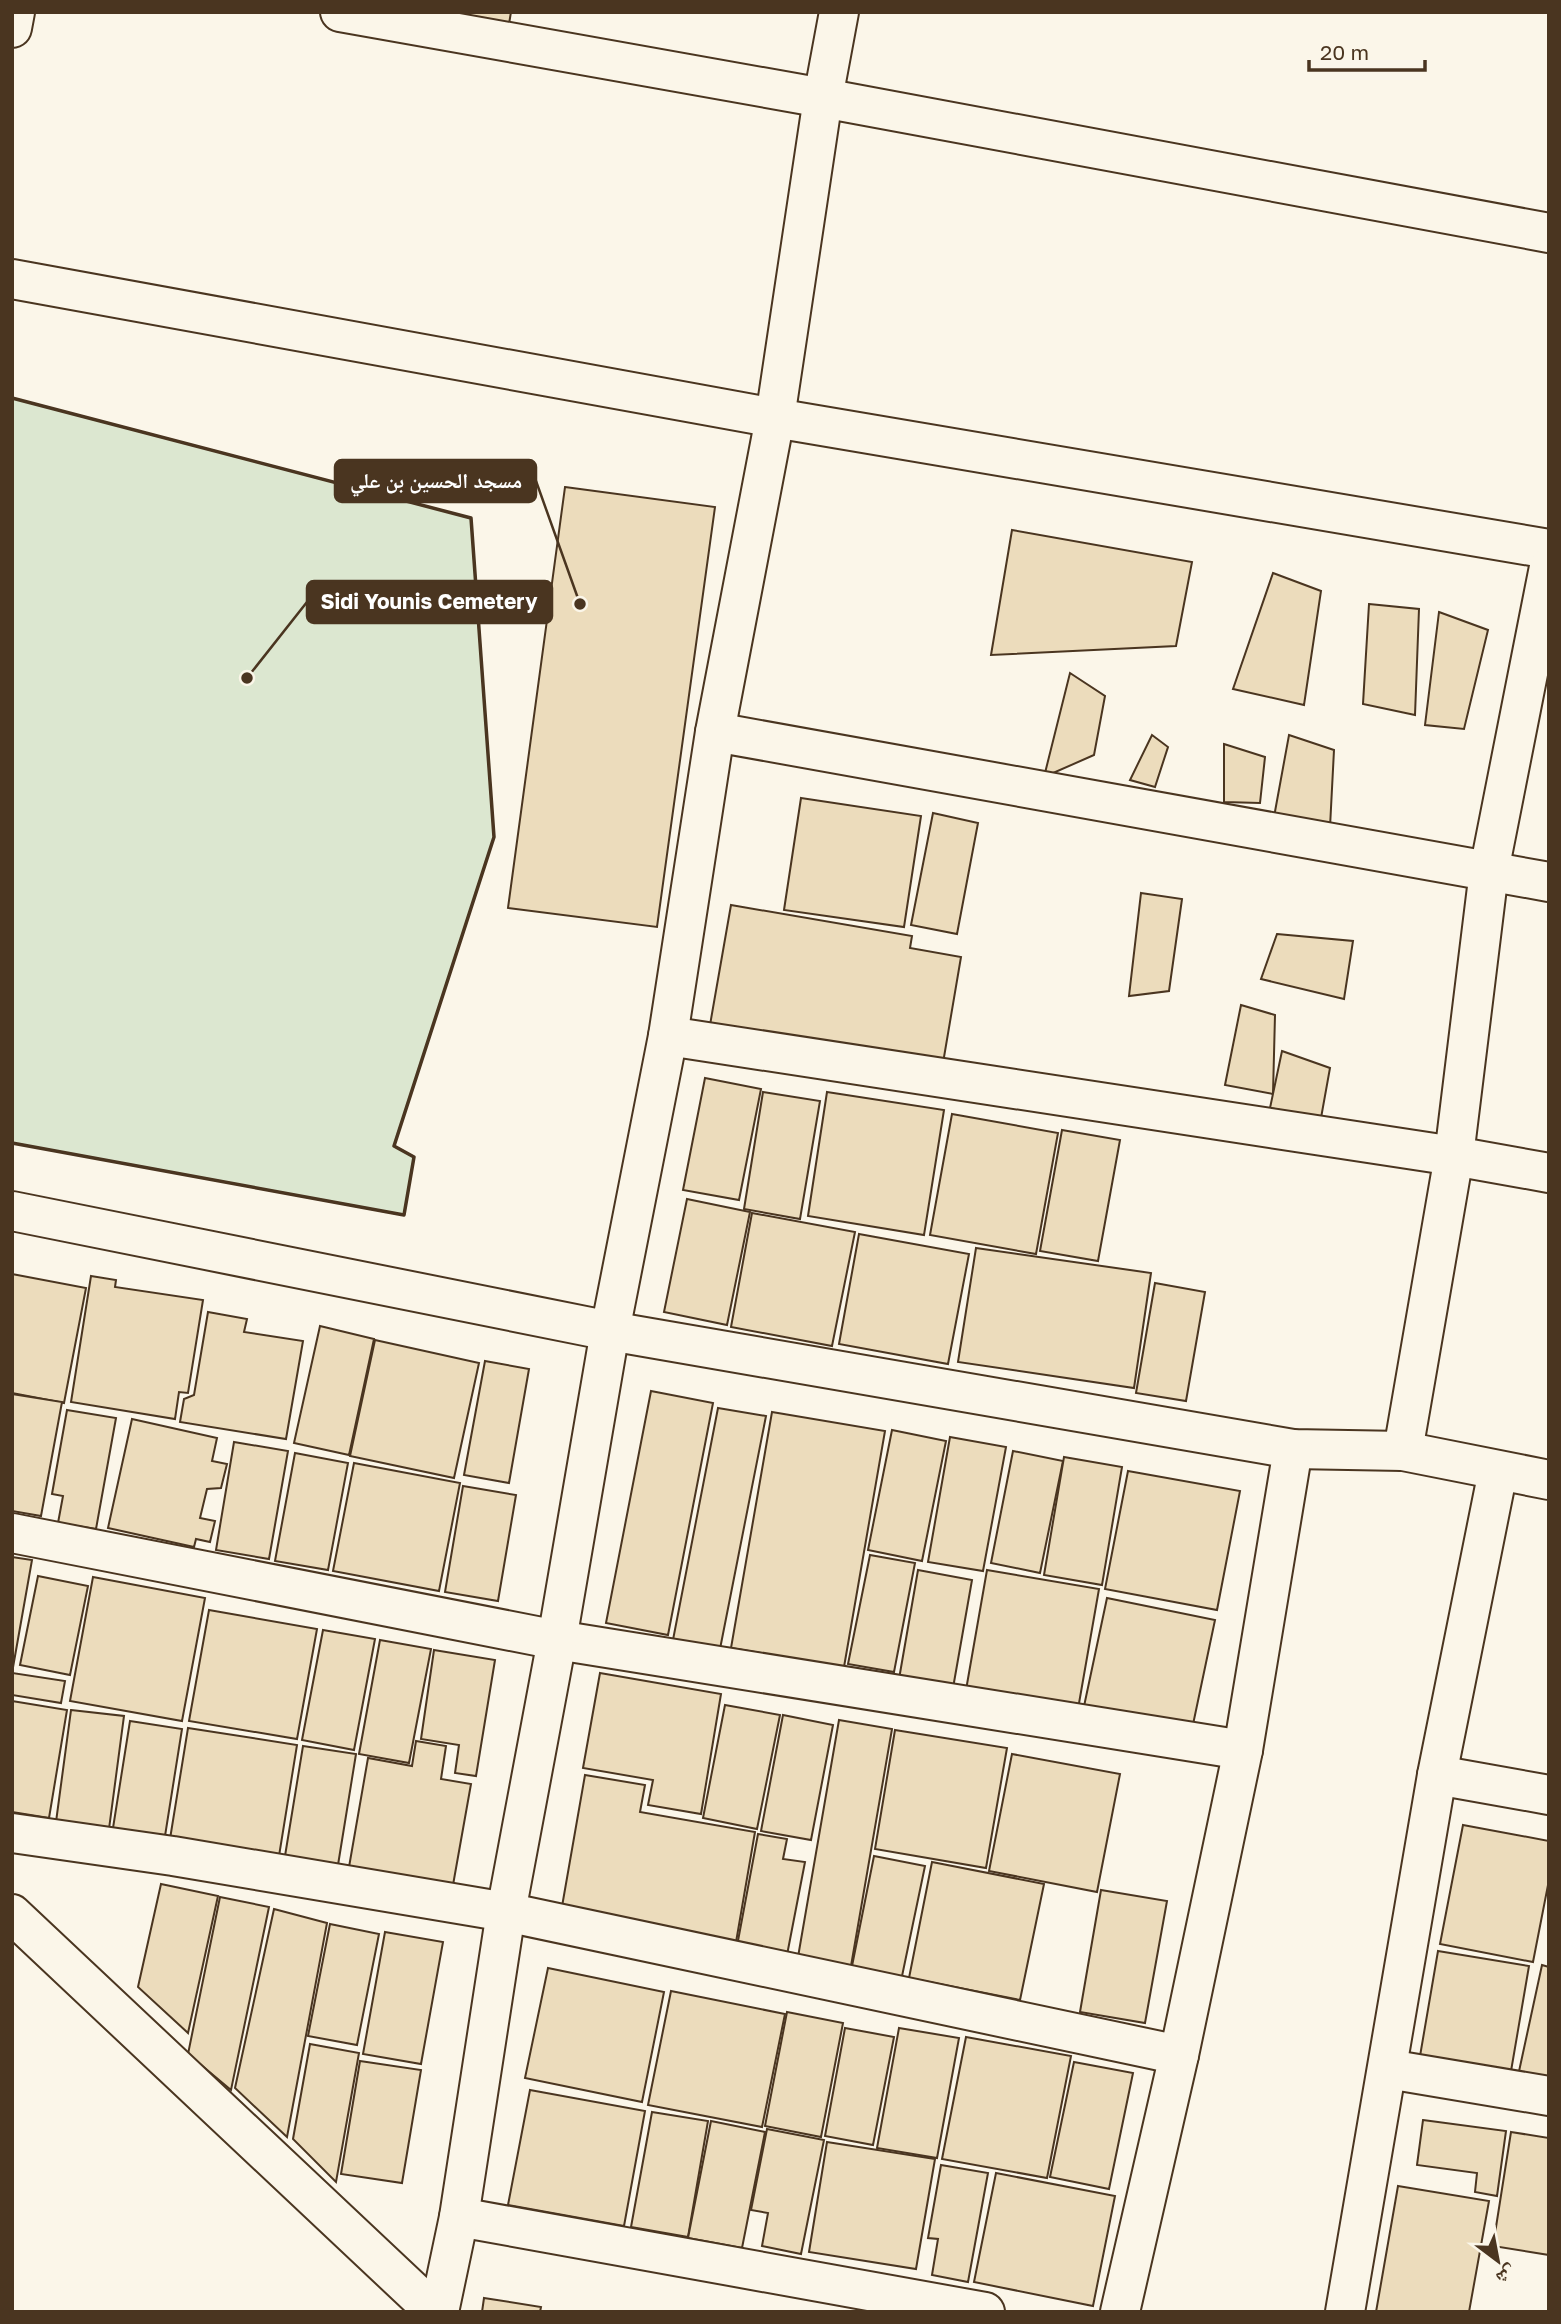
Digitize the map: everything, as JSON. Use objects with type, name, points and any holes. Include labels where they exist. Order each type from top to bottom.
[{"type":"street","points":[[12,28],[15,12]]},
{"type":"street","points":[[340,12],[823,98],[1549,233]]},
{"type":"street","points":[[437,2312],[459,2217],[506,1912],[557,1640],[610,1331],[668,1036],[715,732],[775,418],[823,98],[839,12]]},
{"type":"street","points":[[12,279],[775,418],[1549,549]]},
{"type":"street","points":[[1403,1451],[1454,1156],[1489,871],[1549,567]]},
{"type":"street","points":[[715,732],[1549,882]]},
{"type":"street","points":[[668,1036],[1454,1156],[1549,1174]]},
{"type":"street","points":[[12,1211],[610,1331],[1293,1449],[1403,1451],[1549,1480]]},
{"type":"street","points":[[1120,2312],[1179,2055],[1243,1750],[1293,1449]]},
{"type":"street","points":[[1345,2312],[1437,1775],[1498,1471]]},
{"type":"street","points":[[12,1533],[557,1640],[1243,1750]]},
{"type":"street","points":[[1437,1775],[1549,1796]]},
{"type":"street","points":[[12,1833],[173,1856],[506,1912],[1179,2055]]},
{"type":"street","points":[[12,1914],[437,2312]]},
{"type":"street","points":[[1388,2068],[1549,2096]]},
{"type":"street","points":[[459,2217],[985,2312]]},
{"type":"green space","points":[[12,398],[471,518],[494,837],[394,1146],[414,1157],[404,1215],[12,1143]]},
{"type":"building","points":[[458,12],[511,12],[509,24],[458,16]]},
{"type":"building","points":[[565,487],[715,507],[657,927],[508,908]]},
{"type":"building","points":[[1012,530],[1192,562],[1176,646],[991,655]]},
{"type":"building","points":[[1273,573],[1321,591],[1304,705],[1233,689]]},
{"type":"building","points":[[1369,604],[1419,609],[1415,715],[1363,704]]},
{"type":"building","points":[[1439,612],[1488,630],[1464,729],[1425,725]]},
{"type":"building","points":[[1070,673],[1105,696],[1094,755],[1044,777]]},
{"type":"building","points":[[1152,735],[1168,747],[1155,787],[1130,780]]},
{"type":"building","points":[[1289,735],[1334,750],[1330,827],[1274,817]]},
{"type":"building","points":[[1224,744],[1265,757],[1260,803],[1224,802]]},
{"type":"building","points":[[801,798],[921,816],[904,927],[784,910]]},
{"type":"building","points":[[933,813],[978,823],[957,934],[911,925]]},
{"type":"building","points":[[1141,893],[1182,899],[1169,991],[1129,996]]},
{"type":"building","points":[[731,905],[912,936],[910,948],[961,957],[943,1063],[710,1025]]},
{"type":"building","points":[[1277,934],[1353,941],[1344,999],[1261,979]]},
{"type":"building","points":[[1241,1005],[1275,1015],[1273,1094],[1225,1085]]},
{"type":"building","points":[[1282,1051],[1330,1068],[1321,1118],[1270,1108]]},
{"type":"building","points":[[705,1078],[761,1089],[739,1200],[683,1190]]},
{"type":"building","points":[[763,1092],[820,1101],[800,1219],[744,1209]]},
{"type":"building","points":[[827,1092],[944,1110],[924,1235],[808,1216]]},
{"type":"building","points":[[952,1114],[1058,1133],[1036,1254],[930,1235]]},
{"type":"building","points":[[1062,1130],[1120,1140],[1098,1261],[1040,1251]]},
{"type":"building","points":[[687,1199],[750,1212],[727,1325],[664,1312]]},
{"type":"building","points":[[752,1213],[855,1232],[832,1346],[731,1327]]},
{"type":"building","points":[[859,1234],[969,1254],[948,1364],[839,1344]]},
{"type":"building","points":[[976,1248],[1151,1273],[1134,1388],[958,1362]]},
{"type":"building","points":[[12,1274],[86,1288],[64,1403],[12,1393]]},
{"type":"building","points":[[91,1276],[116,1280],[115,1287],[203,1300],[188,1393],[179,1392],[175,1419],[71,1402]]},
{"type":"building","points":[[1155,1283],[1205,1292],[1186,1401],[1136,1393]]},
{"type":"building","points":[[208,1312],[247,1319],[244,1332],[303,1341],[286,1439],[180,1422],[184,1399],[194,1395]]},
{"type":"building","points":[[320,1326],[374,1339],[349,1455],[294,1443]]},
{"type":"building","points":[[375,1340],[479,1363],[454,1478],[350,1456]]},
{"type":"building","points":[[485,1361],[529,1369],[509,1483],[464,1475]]},
{"type":"building","points":[[651,1391],[713,1403],[668,1635],[606,1623]]},
{"type":"building","points":[[12,1394],[62,1402],[41,1516],[12,1511]]},
{"type":"building","points":[[718,1408],[766,1416],[719,1654],[672,1645]]},
{"type":"building","points":[[67,1410],[116,1418],[96,1529],[58,1523],[63,1496],[52,1494]]},
{"type":"building","points":[[772,1412],[885,1431],[844,1667],[731,1648]]},
{"type":"building","points":[[132,1419],[217,1438],[212,1461],[227,1464],[221,1488],[207,1489],[200,1518],[215,1521],[210,1542],[196,1539],[194,1547],[108,1528]]},
{"type":"building","points":[[892,1430],[946,1441],[922,1561],[868,1550]]},
{"type":"building","points":[[950,1437],[1006,1447],[983,1571],[928,1562]]},
{"type":"building","points":[[234,1442],[288,1451],[269,1559],[216,1550]]},
{"type":"building","points":[[1013,1451],[1063,1461],[1040,1573],[991,1563]]},
{"type":"building","points":[[295,1453],[348,1463],[328,1570],[275,1561]]},
{"type":"building","points":[[1064,1457],[1122,1467],[1102,1585],[1044,1575]]},
{"type":"building","points":[[354,1463],[460,1483],[439,1591],[333,1571]]},
{"type":"building","points":[[1128,1471],[1240,1491],[1217,1610],[1105,1589]]},
{"type":"building","points":[[463,1486],[516,1495],[498,1601],[445,1592]]},
{"type":"building","points":[[870,1555],[915,1563],[894,1672],[848,1664]]},
{"type":"building","points":[[12,1557],[32,1560],[12,1673]]},
{"type":"building","points":[[918,1570],[972,1580],[953,1688],[899,1679]]},
{"type":"building","points":[[987,1570],[1099,1589],[1078,1709],[966,1690]]},
{"type":"building","points":[[38,1576],[88,1586],[70,1675],[20,1665]]},
{"type":"building","points":[[93,1577],[205,1598],[182,1721],[70,1701]]},
{"type":"building","points":[[1107,1598],[1215,1620],[1191,1734],[1083,1711]]},
{"type":"building","points":[[209,1610],[317,1629],[297,1739],[189,1721]]},
{"type":"building","points":[[323,1630],[375,1639],[354,1750],[302,1740]]},
{"type":"building","points":[[380,1640],[431,1649],[409,1763],[359,1754]]},
{"type":"building","points":[[434,1650],[495,1660],[476,1776],[455,1773],[459,1745],[421,1739]]},
{"type":"building","points":[[12,1673],[65,1681],[61,1703],[12,1695]]},
{"type":"building","points":[[600,1673],[721,1694],[701,1814],[648,1805],[653,1780],[583,1768]]},
{"type":"building","points":[[12,1701],[67,1710],[49,1818],[12,1812]]},
{"type":"building","points":[[725,1705],[780,1715],[757,1829],[703,1818]]},
{"type":"building","points":[[71,1710],[124,1716],[109,1829],[56,1822]]},
{"type":"building","points":[[783,1715],[833,1725],[811,1840],[761,1831]]},
{"type":"building","points":[[839,1720],[892,1729],[851,1966],[798,1957]]},
{"type":"building","points":[[130,1721],[182,1729],[165,1836],[113,1828]]},
{"type":"building","points":[[188,1728],[297,1745],[279,1856],[170,1839]]},
{"type":"building","points":[[895,1730],[1007,1748],[986,1868],[875,1849]]},
{"type":"building","points":[[416,1741],[446,1746],[441,1779],[471,1784],[453,1885],[349,1867],[368,1758],[412,1766]]},
{"type":"building","points":[[303,1746],[356,1754],[338,1865],[285,1856]]},
{"type":"building","points":[[1012,1754],[1120,1774],[1097,1892],[989,1871]]},
{"type":"building","points":[[585,1775],[645,1785],[640,1812],[755,1832],[735,1948],[560,1918]]},
{"type":"building","points":[[1463,1825],[1549,1841],[1549,1880],[1533,1962],[1440,1944]]},
{"type":"building","points":[[758,1834],[787,1839],[783,1859],[805,1862],[787,1955],[737,1946]]},
{"type":"building","points":[[874,1856],[925,1866],[901,1981],[851,1971]]},
{"type":"building","points":[[932,1862],[1044,1884],[1020,2000],[909,1978]]},
{"type":"building","points":[[161,1884],[218,1896],[188,2033],[138,1987]]},
{"type":"building","points":[[1101,1890],[1167,1901],[1145,2023],[1080,2012]]},
{"type":"building","points":[[220,1897],[269,1907],[231,2090],[188,2054]]},
{"type":"building","points":[[274,1909],[327,1923],[287,2137],[235,2088]]},
{"type":"building","points":[[330,1924],[379,1934],[357,2045],[308,2036]]},
{"type":"building","points":[[385,1932],[443,1942],[421,2064],[363,2054]]},
{"type":"building","points":[[1438,1951],[1529,1966],[1510,2077],[1419,2062]]},
{"type":"building","points":[[1542,1965],[1549,1967],[1549,2082],[1518,2076]]},
{"type":"building","points":[[548,1968],[664,1992],[642,2102],[525,2078]]},
{"type":"building","points":[[671,1991],[785,2014],[762,2127],[648,2105]]},
{"type":"building","points":[[787,2012],[843,2023],[821,2137],[765,2126]]},
{"type":"building","points":[[845,2028],[894,2037],[873,2145],[825,2136]]},
{"type":"building","points":[[899,2028],[959,2038],[937,2158],[877,2148]]},
{"type":"building","points":[[966,2037],[1071,2056],[1047,2178],[942,2159]]},
{"type":"building","points":[[310,2044],[359,2053],[336,2182],[293,2139]]},
{"type":"building","points":[[360,2061],[421,2070],[402,2183],[341,2174]]},
{"type":"building","points":[[1074,2062],[1133,2073],[1109,2189],[1050,2177]]},
{"type":"building","points":[[530,2090],[645,2111],[624,2226],[508,2205]]},
{"type":"building","points":[[652,2112],[708,2121],[688,2237],[631,2227]]},
{"type":"building","points":[[1423,2120],[1506,2131],[1497,2196],[1475,2192],[1477,2173],[1417,2165]]},
{"type":"building","points":[[711,2121],[765,2132],[742,2248],[688,2238]]},
{"type":"building","points":[[767,2129],[824,2140],[801,2254],[762,2246],[768,2213],[751,2210]]},
{"type":"building","points":[[1511,2132],[1549,2138],[1549,2255],[1493,2246]]},
{"type":"building","points":[[827,2142],[935,2159],[916,2269],[809,2252]]},
{"type":"building","points":[[941,2165],[988,2173],[968,2282],[932,2275],[938,2239],[928,2238]]},
{"type":"building","points":[[996,2173],[1115,2196],[1093,2306],[974,2282]]},
{"type":"building","points":[[1398,2186],[1489,2201],[1469,2312],[1376,2312]]},
{"type":"building","points":[[484,2298],[541,2307],[540,2312],[482,2312]]},
{"type":"wall","points":[[12,398],[471,518],[494,837],[394,1146],[414,1157],[404,1215],[12,1143]]},
{"type":"place","name":"مسجد الحسين بن علي","points":[[580,604]]},
{"type":"place","name":"Sidi Younis Cemetery","points":[[247,678]]}]
